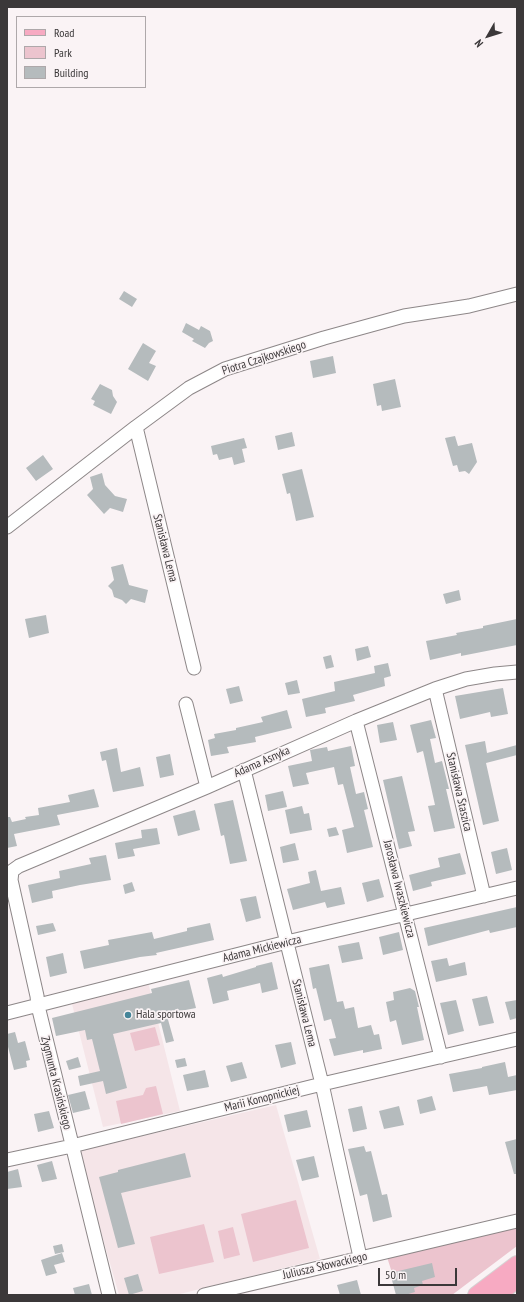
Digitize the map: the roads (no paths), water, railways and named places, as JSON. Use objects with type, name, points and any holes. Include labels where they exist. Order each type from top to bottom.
[{"type":"main road","points":[[476,1295],[517,1264]]},
{"type":"main road","points":[[498,1295],[517,1280]]},
{"type":"street","name":"Piotra Czajkowskiego","points":[[7,526],[189,388],[225,369],[324,338],[404,316],[469,306],[517,294]]},
{"type":"street","name":"Stanisława Lema","points":[[136,427],[194,668]]},
{"type":"street","name":"Adama Asnyka","points":[[12,871],[18,866],[207,787],[356,721],[435,689],[466,678],[517,672]]},
{"type":"street","name":"Stanisława Staszica","points":[[435,689],[484,896]]},
{"type":"street","points":[[186,704],[207,787]]},
{"type":"street","name":"Jarosława Iwaszkiewicza","points":[[356,721],[441,1057]]},
{"type":"street","name":"Stanisława Lema","points":[[244,770],[322,1084],[360,1257]]},
{"type":"street","name":"Zygmunta Krasińskiego","points":[[12,871],[11,880],[38,1006],[109,1295]]},
{"type":"street","name":"Adama Mickiewicza","points":[[7,1013],[287,942],[517,888]]},
{"type":"street","name":"Marii Konopnickiej","points":[[7,1160],[72,1146],[322,1084],[517,1039]]},
{"type":"street","name":"Juliusza Słowackiego","points":[[204,1295],[517,1221]]},
{"type":"place","name":"Hala sportowa","points":[[128,1015]]}]
